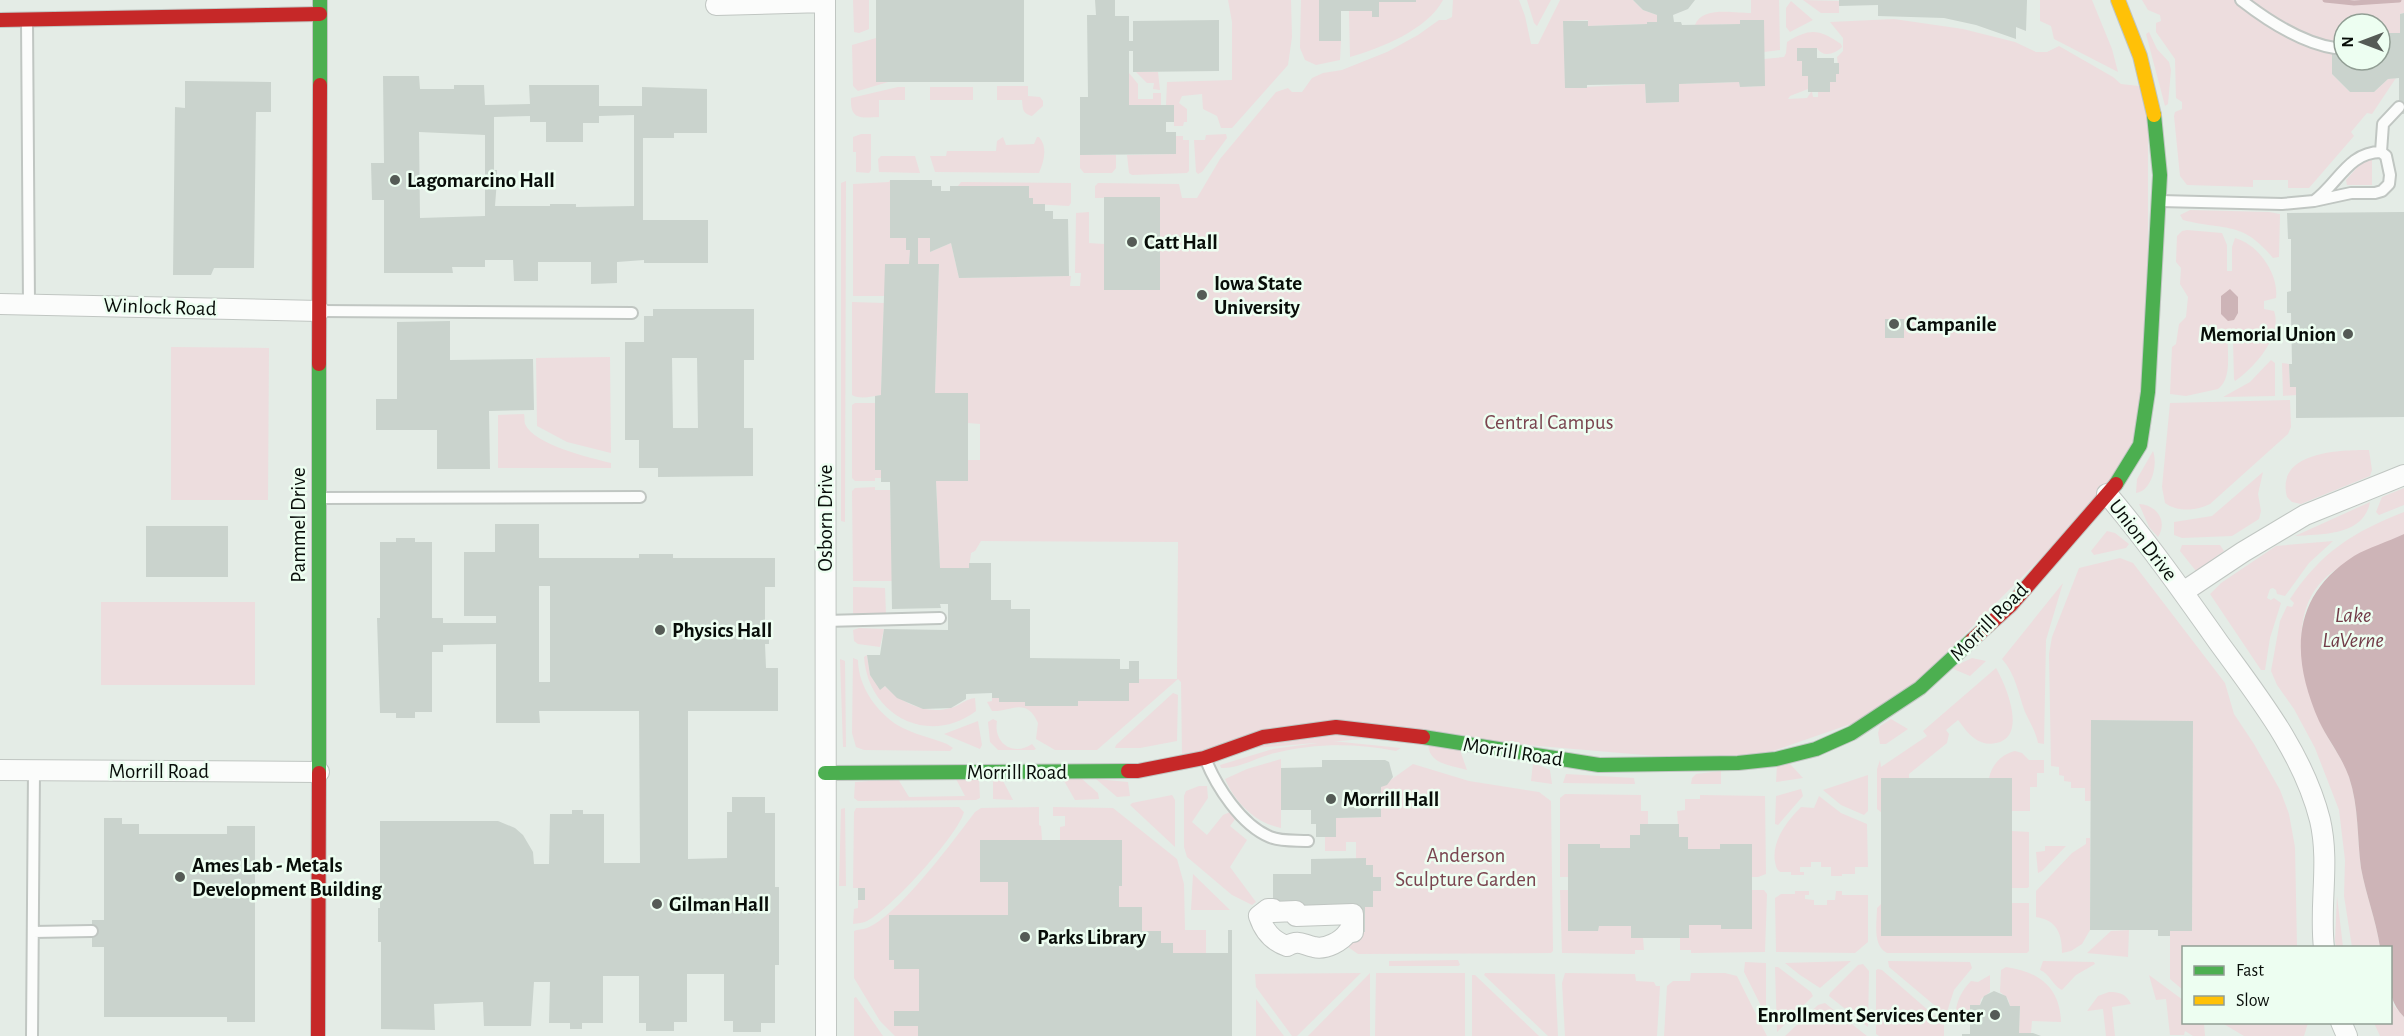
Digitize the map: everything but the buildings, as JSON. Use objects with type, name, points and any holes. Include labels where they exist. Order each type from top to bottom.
[{"type":"street","name":"Union Drive","points":[[2118,0],[2140,56],[2154,115],[2160,201],[2144,429],[2135,456],[2107,494],[2183,592],[2279,729],[2310,788],[2320,821],[2325,850],[2324,946]]},
{"type":"street","points":[[716,5],[825,1]]},
{"type":"street","name":"Osborn Drive","points":[[825,1],[826,1036]]},
{"type":"street","points":[[0,20],[320,7]]},
{"type":"street","name":"Pammel Drive","points":[[318,1036],[320,7]]},
{"type":"street","name":"Winlock Road","points":[[0,304],[319,311]]},
{"type":"street","points":[[2183,592],[2252,546],[2305,515],[2404,476]]},
{"type":"street","name":"Morrill Road","points":[[825,773],[1138,771],[1204,758],[1263,737],[1336,727],[1411,735],[1599,765],[1738,764],[1776,759],[1816,749],[1852,733],[1920,688],[2011,604],[2107,494]]},
{"type":"street","name":"Morrill Road","points":[[0,770],[319,772]]},
{"type":"lane","points":[[2241,0],[2314,45],[2332,48]]},
{"type":"lane","points":[[27,20],[29,304]]},
{"type":"lane","points":[[2381,152],[2383,124],[2399,107]]},
{"type":"lane","points":[[2160,201],[2282,204],[2314,201],[2382,191],[2389,184],[2390,175],[2386,156],[2381,152],[2363,154],[2355,159],[2314,201]]},
{"type":"lane","points":[[319,311],[632,313]]},
{"type":"lane","points":[[319,498],[639,498]]},
{"type":"lane","points":[[825,621],[940,618]]},
{"type":"lane","points":[[1204,758],[1212,778],[1246,820],[1271,838],[1308,840]]},
{"type":"lane","points":[[32,1036],[34,770]]},
{"type":"lane","points":[[33,932],[92,931]]},
{"type":"green space","points":[[853,0],[869,0],[869,29],[859,33],[854,32]]},
{"type":"green space","points":[[1228,0],[1291,0],[1292,37],[1288,65],[1232,128],[1221,128],[1217,116],[1203,109],[1202,94],[1182,96],[1179,103],[1187,109],[1187,122],[1184,122],[1183,126],[1174,126],[1174,105],[1166,105],[1167,82],[1232,80],[1232,22]]},
{"type":"green space","points":[[1301,0],[1319,0],[1319,41],[1341,41],[1340,60],[1316,65],[1305,60],[1300,48]]},
{"type":"green space","points":[[1416,0],[1443,0],[1436,11],[1415,29],[1389,43],[1350,57],[1349,11],[1372,11],[1379,2],[1416,2]]},
{"type":"green space","name":"Central Campus","points":[[1453,0],[1519,0],[1531,44],[1538,44],[1560,0],[1633,0],[1643,10],[1657,15],[1657,22],[1588,26],[1588,20],[1564,21],[1565,88],[1645,84],[1646,103],[1679,102],[1679,84],[1739,82],[1740,87],[1764,86],[1764,59],[1784,57],[1787,42],[1802,34],[1814,32],[1827,35],[1842,47],[1829,54],[1822,53],[1817,48],[1797,61],[1802,61],[1808,76],[1808,89],[1788,99],[1807,98],[1811,92],[1813,97],[1818,97],[1818,92],[1836,74],[1839,74],[1837,57],[1843,51],[1843,38],[1830,22],[1894,19],[1963,29],[2015,42],[2036,52],[2047,52],[2059,46],[2121,84],[2148,87],[2148,392],[2122,477],[1888,711],[1738,763],[1411,735],[1182,754],[1181,682],[1178,679],[1097,750],[1055,750],[1036,739],[1038,723],[1029,710],[1018,707],[992,711],[987,702],[992,701],[992,698],[999,698],[999,702],[1025,702],[1025,706],[1078,706],[1078,701],[1129,701],[1129,683],[1138,683],[1139,679],[1177,679],[1178,542],[981,541],[971,553],[969,568],[940,568],[936,481],[968,481],[968,460],[980,460],[980,424],[968,423],[968,393],[935,393],[939,265],[918,264],[918,238],[930,238],[930,252],[951,243],[959,278],[1071,276],[1070,286],[1080,286],[1081,273],[1075,273],[1076,213],[1089,212],[1089,243],[1104,244],[1104,289],[1160,290],[1160,197],[1095,198],[1095,186],[1098,183],[1179,184],[1182,198],[1197,198],[1220,159],[1276,92],[1288,88],[1292,92],[1302,92],[1312,78],[1323,73],[1342,70],[1387,52],[1439,20],[1452,17]]},
{"type":"green space","points":[[1527,0],[1551,0],[1537,26],[1534,23]]},
{"type":"green space","points":[[1751,0],[1779,0],[1780,50],[1764,52],[1740,20],[1740,24],[1695,25],[1704,15],[1711,13],[1751,13]]},
{"type":"green space","points":[[1803,0],[1839,1],[1839,13],[1821,13]]},
{"type":"green space","points":[[2040,0],[2092,0],[2112,49],[2118,72],[2054,39],[2051,26],[2040,21]]},
{"type":"green space","points":[[2142,0],[2404,0],[2404,13],[2400,14],[2400,33],[2392,33],[2392,12],[2332,12],[2332,74],[2350,92],[2374,92],[2388,79],[2396,78],[2372,114],[2367,113],[2351,132],[2354,136],[2309,188],[2288,188],[2288,180],[2253,180],[2253,187],[2187,185],[2180,176],[2174,116],[2175,112],[2182,109],[2182,102],[2176,98],[2175,59],[2156,32],[2156,23],[2161,21],[2160,15],[2148,10]]},
{"type":"green space","points":[[1791,1],[1813,20],[1790,32],[1786,27],[1786,8]]},
{"type":"green space","points":[[2149,32],[2157,49],[2169,62],[2171,70],[2168,104],[2165,106],[2146,34]]},
{"type":"green space","points":[[876,38],[888,82],[858,91],[853,86],[852,45]]},
{"type":"green space","points":[[1136,72],[1158,72],[1160,90],[1153,89],[1154,83],[1147,83]]},
{"type":"green space","points":[[1129,73],[1138,84],[1138,99],[1153,99],[1153,93],[1161,93],[1161,105],[1129,105]]},
{"type":"green space","points":[[997,86],[1028,86],[1028,96],[1040,97],[1043,106],[1032,116],[1026,114],[1022,100],[997,100]]},
{"type":"green space","points":[[905,87],[905,100],[879,100],[879,117],[858,116],[852,110],[851,98]]},
{"type":"green space","points":[[930,87],[973,87],[973,100],[930,100]]},
{"type":"green space","points":[[871,134],[871,170],[869,173],[856,172],[853,137]]},
{"type":"green space","points":[[1226,134],[1227,138],[1202,172],[1198,174],[1194,140],[1205,140],[1206,135]]},
{"type":"green space","points":[[1176,136],[1183,136],[1183,140],[1189,140],[1189,171],[1187,173],[1132,175],[1129,173],[1127,155],[1176,154]]},
{"type":"green space","points":[[1003,137],[1006,145],[1034,144],[1039,137],[1044,145],[1044,159],[1039,173],[935,172],[930,156],[946,156],[947,151],[996,151],[997,141]]},
{"type":"green space","points":[[1080,155],[1116,155],[1116,168],[1112,173],[1084,173],[1080,168]]},
{"type":"green space","points":[[881,156],[915,156],[920,173],[879,172],[878,159]]},
{"type":"green space","points":[[2372,159],[2372,185],[2347,185],[2346,180],[2362,162]]},
{"type":"green space","points":[[890,180],[890,238],[906,238],[906,250],[910,250],[909,264],[884,296],[853,296],[853,184],[889,182]]},
{"type":"green space","points":[[846,181],[845,522],[841,521],[841,183]]},
{"type":"green space","points":[[961,182],[1071,183],[1071,203],[1069,206],[1033,204],[1033,198],[1029,198],[1029,186],[958,186]]},
{"type":"green space","points":[[2190,210],[2280,214],[2279,257],[2273,258],[2262,246],[2242,232],[2183,220],[2180,215]]},
{"type":"green space","points":[[2187,230],[2222,233],[2227,245],[2227,271],[2232,271],[2232,247],[2235,238],[2259,253],[2270,270],[2276,289],[2276,298],[2264,301],[2264,309],[2274,311],[2276,321],[2271,341],[2265,350],[2258,360],[2235,381],[2233,340],[2228,340],[2227,373],[2222,385],[2218,389],[2186,396],[2170,394],[2172,347],[2176,344],[2179,324],[2186,317],[2188,297],[2180,284],[2181,268],[2176,262],[2177,236]]},
{"type":"green space","points":[[852,302],[884,303],[881,395],[863,397],[852,395]]},
{"type":"green space","points":[[171,347],[269,348],[268,500],[171,500]]},
{"type":"green space","points":[[610,357],[611,453],[567,442],[537,426],[536,358]]},
{"type":"green space","points":[[2271,360],[2275,363],[2275,396],[2223,397],[2250,382]]},
{"type":"green space","points":[[2282,363],[2289,364],[2290,386],[2296,387],[2296,395],[2283,396]]},
{"type":"green space","points":[[2290,400],[2291,427],[2288,434],[2210,504],[2187,510],[2165,503],[2162,487],[2170,403]]},
{"type":"green space","points":[[875,403],[875,469],[881,470],[881,478],[875,478],[875,481],[855,481],[852,478],[852,405]]},
{"type":"green space","points":[[524,414],[525,424],[530,432],[539,438],[564,450],[611,463],[611,468],[498,468],[498,415]]},
{"type":"green space","points":[[2369,450],[2372,470],[2370,476],[2301,504],[2292,502],[2287,497],[2286,482],[2291,470],[2300,462],[2328,453]]},
{"type":"green space","points":[[2153,451],[2155,463],[2150,482],[2142,491],[2136,493],[2137,479]]},
{"type":"green space","points":[[2263,472],[2258,494],[2261,511],[2259,519],[2232,536],[2182,538],[2174,535],[2174,522],[2212,516]]},
{"type":"green space","points":[[875,487],[875,490],[890,490],[892,581],[853,581],[852,491],[855,488]]},
{"type":"green space","points":[[2404,488],[2404,505],[2379,515],[2376,512],[2382,497]]},
{"type":"green space","points":[[2370,502],[2360,521],[2351,527],[2329,533],[2295,536]]},
{"type":"green space","points":[[2139,504],[2151,507],[2159,515],[2162,525],[2158,537],[2149,527]]},
{"type":"green space","points":[[2404,512],[2404,534],[2335,570],[2319,585],[2309,602],[2303,621],[2303,661],[2313,702],[2323,728],[2343,763],[2352,788],[2361,868],[2380,946],[2352,946],[2344,896],[2345,860],[2339,810],[2315,748],[2271,671],[2280,621],[2287,606],[2292,607],[2294,603],[2290,599],[2302,583],[2326,556],[2340,545],[2369,527]]},
{"type":"green space","points":[[2107,531],[2115,533],[2129,544],[2126,548],[2094,555],[2091,551]]},
{"type":"green space","points":[[2333,541],[2309,563],[2285,596],[2277,594],[2273,588],[2270,589],[2267,598],[2271,600],[2274,598],[2281,603],[2270,638],[2265,670],[2261,670],[2210,594],[2221,583],[2276,546]]},
{"type":"green space","points":[[2182,545],[2220,545],[2224,551],[2196,571],[2180,551]]},
{"type":"green space","points":[[2120,558],[2133,563],[2225,683],[2234,714],[2280,790],[2289,814],[2295,847],[2297,946],[2182,946],[2182,989],[2170,979],[2170,931],[2192,930],[2193,721],[2091,720],[2091,801],[2085,801],[2085,788],[2071,788],[2071,782],[2064,781],[2064,776],[2059,775],[2059,767],[2051,766],[2049,654],[2052,637],[2079,568]]},
{"type":"green space","points":[[2063,583],[2046,640],[2044,744],[2038,743],[2014,678],[2002,659]]},
{"type":"green space","points":[[853,587],[885,588],[886,614],[853,614]]},
{"type":"green space","points":[[101,602],[255,602],[255,685],[101,685]]},
{"type":"green space","points":[[859,628],[884,629],[880,647],[858,644],[854,641],[853,630]]},
{"type":"green space","points":[[867,655],[870,675],[881,689],[885,686],[908,703],[916,707],[935,710],[954,707],[975,698],[976,711],[958,721],[939,726],[921,725],[903,719],[889,709],[876,695],[868,677],[864,657]]},
{"type":"green space","points":[[853,658],[858,660],[865,689],[883,714],[904,729],[953,748],[950,751],[864,750],[856,747],[852,733]]},
{"type":"green space","points":[[1972,658],[1986,661],[1970,676],[1951,668]]},
{"type":"green space","points":[[840,659],[845,661],[846,747],[843,747]]},
{"type":"green space","points":[[1996,668],[2005,686],[2012,710],[2011,731],[2006,739],[1993,744],[1976,740],[1958,720],[1946,730],[1949,734],[1947,743],[1909,774],[1909,778],[1881,778],[1881,812],[1877,809],[1877,769],[1880,760],[1881,767],[1927,736],[1923,731]]},
{"type":"green space","points":[[1173,693],[1178,695],[1177,741],[1140,748],[1115,748],[1116,745]]},
{"type":"green space","points":[[993,719],[997,721],[998,736],[1006,746],[1018,749],[1032,744],[1036,749],[998,750],[990,742],[988,722]]},
{"type":"green space","points":[[1891,719],[1908,729],[1886,744],[1880,744],[1878,733],[1880,726]]},
{"type":"green space","points":[[978,721],[982,745],[980,749],[944,734]]},
{"type":"green space","points":[[1332,741],[1401,748],[1396,751],[1351,745],[1320,746],[1275,753],[1234,767],[1221,768],[1220,765],[1273,749]]},
{"type":"green space","points":[[1428,745],[1460,750],[1467,770],[1437,760],[1430,752]]},
{"type":"green space","points":[[2015,751],[2022,753],[2029,760],[2044,760],[2044,773],[2037,773],[2037,787],[2030,787],[2030,811],[2012,811],[2012,779],[1989,778],[1998,760]]},
{"type":"green space","points":[[1281,759],[1281,828],[1263,821],[1247,810],[1234,796],[1225,779],[1247,769]]},
{"type":"green space","points":[[1533,763],[1550,770],[1552,784],[1531,781]]},
{"type":"green space","name":"Anderson Sculpture Garden","points":[[1413,764],[1469,781],[1539,792],[1551,801],[1553,951],[1551,953],[1358,954],[1341,942],[1348,932],[1365,932],[1365,907],[1373,907],[1373,891],[1381,877],[1373,877],[1373,865],[1366,865],[1356,858],[1356,842],[1346,842],[1346,851],[1325,851],[1325,837],[1336,837],[1336,818],[1381,817],[1381,787]]},
{"type":"green space","points":[[1790,764],[1803,778],[1776,782],[1777,765]]},
{"type":"green space","points":[[1721,771],[1721,784],[1691,784],[1696,774]]},
{"type":"green space","points":[[1566,774],[1634,778],[1635,784],[1563,783]]},
{"type":"green space","points":[[1868,775],[1868,811],[1864,815],[1841,805],[1823,790]]},
{"type":"green space","points":[[898,779],[909,797],[965,796],[956,779],[979,779],[980,798],[976,800],[858,801],[854,798],[855,782]]},
{"type":"green space","points":[[993,779],[1002,779],[1013,800],[993,799]]},
{"type":"green space","points":[[1063,779],[1082,779],[1098,793],[1099,799],[1075,800]]},
{"type":"green space","points":[[1096,779],[1128,782],[1130,796],[1117,797]]},
{"type":"green space","points":[[1199,786],[1207,786],[1208,798],[1192,822],[1207,835],[1223,815],[1230,812],[1236,818],[1230,826],[1247,840],[1230,867],[1256,902],[1252,905],[1232,895],[1187,857],[1184,847],[1184,796],[1186,791]]},
{"type":"green space","points":[[1801,789],[1803,796],[1778,825],[1775,824],[1776,796]]},
{"type":"green space","points":[[1565,794],[1641,795],[1641,811],[1648,811],[1648,824],[1640,824],[1640,835],[1630,835],[1630,848],[1600,848],[1599,844],[1568,844],[1568,877],[1560,877],[1560,798]]},
{"type":"green space","points":[[1172,795],[1175,800],[1175,847],[1130,805]]},
{"type":"green space","points":[[1700,795],[1765,796],[1766,874],[1752,877],[1752,844],[1720,844],[1720,849],[1688,849],[1688,837],[1679,837],[1677,811],[1685,810],[1685,799],[1700,799]]},
{"type":"green space","points":[[1819,796],[1841,813],[1867,824],[1868,867],[1855,867],[1855,874],[1842,874],[1842,876],[1831,876],[1831,867],[1821,867],[1821,862],[1811,862],[1811,867],[1800,867],[1800,872],[1804,872],[1804,875],[1791,875],[1791,872],[1780,872],[1777,869],[1776,843],[1784,828],[1801,807],[1814,808]]},
{"type":"green space","points":[[959,807],[964,812],[959,823],[922,871],[878,914],[865,922],[853,924],[854,909],[858,908],[858,900],[865,900],[865,888],[853,888],[854,812],[856,808]]},
{"type":"green space","points":[[1039,807],[1042,840],[980,840],[980,882],[1008,882],[1008,915],[894,960],[894,969],[919,969],[919,1011],[894,1011],[894,1025],[918,1026],[918,1036],[895,1036],[880,1021],[854,978],[854,931],[867,928],[880,921],[894,909],[925,876],[975,812],[981,808]]},
{"type":"green space","points":[[1053,807],[1113,808],[1177,859],[1184,884],[1185,930],[1206,930],[1206,953],[1173,953],[1173,943],[1161,943],[1161,931],[1142,931],[1119,907],[1119,886],[1122,885],[1122,840],[1060,840],[1060,827],[1065,826],[1065,816],[1053,816]]},
{"type":"green space","points":[[845,808],[846,886],[839,886],[841,809]]},
{"type":"green space","points":[[2012,831],[2029,832],[2029,887],[2027,888],[2012,888]]},
{"type":"green space","points":[[2086,838],[2090,838],[2090,930],[2082,944],[2071,951],[2062,953],[2057,929],[2049,921],[2036,917],[2036,891],[2072,853],[2086,844]]},
{"type":"green space","points":[[2045,846],[2066,846],[2038,873],[2036,852],[2045,851]]},
{"type":"green space","points":[[1193,874],[1230,910],[1191,910]]},
{"type":"green space","points":[[1560,890],[1568,890],[1598,931],[1599,926],[1631,926],[1631,938],[1643,938],[1644,950],[1635,950],[1635,954],[1562,953]]},
{"type":"green space","points":[[1752,890],[1764,890],[1767,894],[1765,952],[1691,953],[1691,950],[1680,950],[1680,938],[1689,938],[1689,925],[1721,925],[1721,929],[1752,929]]},
{"type":"green space","points":[[1795,891],[1809,891],[1805,899],[1814,900],[1814,905],[1827,905],[1827,900],[1835,900],[1836,891],[1842,891],[1842,895],[1868,895],[1868,942],[1855,953],[1776,952],[1775,898],[1781,894],[1795,894]]},
{"type":"green space","points":[[2337,896],[2343,946],[2336,946]]},
{"type":"green space","points":[[2012,903],[2029,903],[2029,951],[2027,953],[1887,953],[1879,945],[1877,939],[1877,908],[1881,904],[1881,936],[2011,936]]},
{"type":"green space","points":[[2129,930],[2128,957],[2087,953],[2111,931]]},
{"type":"green space","points":[[1458,960],[1460,965],[1458,966],[1389,966],[1389,961]]},
{"type":"green space","points":[[1851,961],[1820,988],[1785,963]]},
{"type":"green space","points":[[1888,961],[1970,962],[1972,968],[1954,990],[1946,1015],[1889,967]]},
{"type":"green space","points":[[2043,961],[2094,962],[2095,964],[2076,975],[2062,990],[2040,970]]},
{"type":"green space","points":[[1745,962],[1766,963],[1766,1016],[1744,972]]},
{"type":"green space","points":[[1863,964],[1869,971],[1868,1027],[1829,996],[1858,965]]},
{"type":"green space","points":[[1775,967],[1811,992],[1813,996],[1777,1032]]},
{"type":"green space","points":[[2006,967],[2038,977],[2045,983],[2057,999],[2061,1022],[2032,1021],[2031,1033],[2019,1033],[2020,1006],[2010,1006],[2008,999],[2000,992],[2001,970]]},
{"type":"green space","points":[[1878,969],[1944,1024],[1944,1036],[1879,1036],[1876,1034],[1876,970]]},
{"type":"green space","points":[[1361,973],[1297,1036],[1292,1036],[1256,987],[1255,974]]},
{"type":"green space","points":[[1370,973],[1370,1036],[1308,1036]]},
{"type":"green space","points":[[1376,973],[1465,973],[1465,1036],[1375,1036]]},
{"type":"green space","points":[[1485,973],[1555,974],[1558,1036],[1548,1036],[1484,975]]},
{"type":"green space","points":[[1565,973],[1635,974],[1636,981],[1654,982],[1656,986],[1660,986],[1657,1036],[1565,1036],[1562,983]]},
{"type":"green space","points":[[1691,973],[1725,973],[1737,976],[1767,1036],[1664,1036],[1667,986],[1673,981],[1690,981]]},
{"type":"green space","points":[[1472,975],[1475,975],[1539,1036],[1472,1036]]},
{"type":"green space","points":[[1990,975],[1990,992],[1981,999],[1980,1005],[1970,1006],[1970,1023],[1956,1022],[1957,1005],[1964,990],[1971,981],[1978,982]]},
{"type":"green space","points":[[2149,975],[2182,999],[2182,1024],[2204,1024],[2205,1036],[2193,1036],[2185,1031],[2184,1035],[2170,1035],[2166,999],[2156,1000]]},
{"type":"green space","points":[[2109,992],[2122,994],[2131,1004],[2112,1007],[2115,1036],[2106,1036],[2103,1009],[2087,1011],[2098,996]]},
{"type":"green space","points":[[856,997],[883,1036],[854,1036],[854,998]]},
{"type":"green space","points":[[1256,999],[1284,1036],[1256,1036]]},
{"type":"green space","points":[[2392,999],[2394,1006],[2404,1017],[2404,1036],[2380,1036],[2374,1024],[2392,1024]]},
{"type":"green space","points":[[1825,1003],[1867,1036],[1785,1036],[1818,1005]]},
{"type":"green space","points":[[2224,1024],[2307,1024],[2304,1036],[2244,1036]]},
{"type":"water","points":[[2230,289],[2238,297],[2238,313],[2234,320],[2228,321],[2221,314],[2221,296]]},
{"type":"water","name":"Lake LaVerne","points":[[2404,534],[2404,1017],[2392,997],[2392,946],[2380,946],[2363,878],[2356,811],[2349,777],[2319,721],[2304,674],[2301,651],[2302,630],[2307,609],[2318,590],[2333,572],[2360,553]]},
{"type":"waterway","points":[[2325,0],[2354,3],[2399,0]]},
{"type":"traffic: fast","points":[[320,0],[320,85]]},
{"type":"traffic: fast","points":[[2116,484],[2140,445],[2148,392],[2160,175],[2154,115]]},
{"type":"traffic: fast","points":[[319,364],[319,773]]},
{"type":"traffic: fast","points":[[1423,737],[1599,765],[1738,763],[1776,759],[1816,749],[1852,733],[1920,688],[1972,640]]},
{"type":"traffic: fast","points":[[825,773],[1128,771]]},
{"type":"traffic: slow","points":[[2118,0],[2140,56],[2154,115]]},
{"type":"traffic: jam","points":[[0,20],[320,14]]},
{"type":"traffic: jam","points":[[319,364],[320,85]]},
{"type":"traffic: jam","points":[[1972,640],[2011,605],[2116,484]]},
{"type":"traffic: jam","points":[[1128,771],[1204,758],[1263,737],[1336,727],[1423,737]]},
{"type":"traffic: jam","points":[[318,1036],[319,773]]},
{"type":"place","name":"Lagomarcino Hall","points":[[395,180]]},
{"type":"place","name":"Catt Hall","points":[[1132,242]]},
{"type":"place","name":"Iowa State University","points":[[1202,295]]},
{"type":"place","name":"Campanile","points":[[1894,324]]},
{"type":"place","name":"Memorial Union","points":[[2348,334]]},
{"type":"place","name":"Physics Hall","points":[[660,630]]},
{"type":"place","name":"Morrill Hall","points":[[1331,799]]},
{"type":"place","name":"Ames Lab - Metals Development Building","points":[[180,877]]},
{"type":"place","name":"Gilman Hall","points":[[657,904]]},
{"type":"place","name":"Parks Library","points":[[1025,937]]},
{"type":"place","name":"Enrollment Services Center","points":[[1995,1015]]}]
